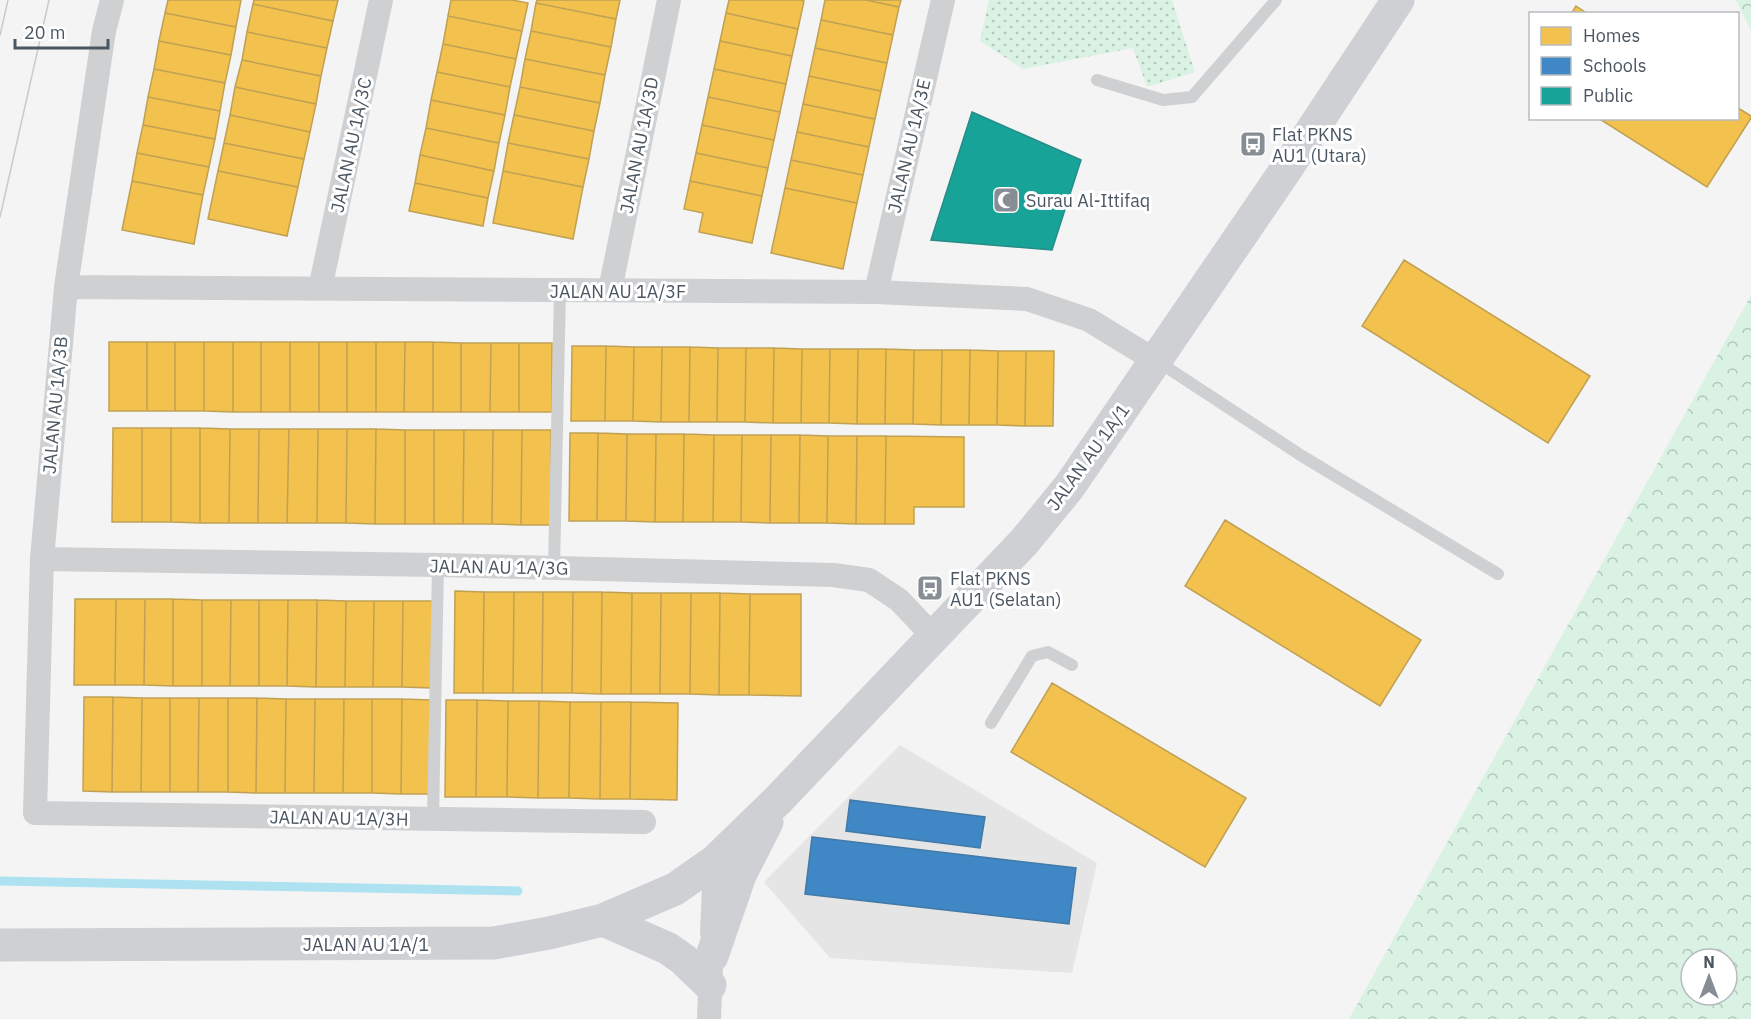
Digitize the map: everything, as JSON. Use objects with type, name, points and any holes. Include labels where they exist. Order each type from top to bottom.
[{"type":"street","name":"JALAN AU 1A/3B","points":[[35,813],[42,559],[66,287],[104,31],[112,0]]},
{"type":"street","name":"JALAN AU 1A/3C","points":[[320,289],[381,0]]},
{"type":"street","name":"JALAN AU 1A/3D","points":[[610,290],[669,0]]},
{"type":"street","name":"JALAN AU 1A/3E","points":[[876,292],[943,0]]},
{"type":"street","name":"JALAN AU 1A/1","points":[[0,945],[494,943],[603,920],[675,889],[715,861],[777,801],[1024,542],[1069,487],[1156,361],[1395,1]]},
{"type":"street","name":"JALAN AU 1A/3F","points":[[66,287],[876,292],[1027,298],[1089,320],[1156,361]]},
{"type":"street","name":"JALAN AU 1A/3G","points":[[42,559],[833,575],[869,580],[898,600],[933,636]]},
{"type":"street","points":[[711,970],[740,875],[777,801]]},
{"type":"street","name":"JALAN AU 1A/3H","points":[[35,813],[644,822]]},
{"type":"street","points":[[709,1019],[715,861]]},
{"type":"street","points":[[603,920],[711,970]]},
{"type":"lane","points":[[1097,80],[1163,100],[1192,97],[1276,0]]},
{"type":"lane","points":[[554,568],[560,291]]},
{"type":"lane","points":[[1156,361],[1302,456],[1498,574]]},
{"type":"lane","points":[[433,819],[438,566]]},
{"type":"lane","points":[[991,723],[1032,656],[1048,652],[1071,665]]},
{"type":"shaded area","points":[[900,745],[1097,863],[1072,973],[830,958],[764,882]]},
{"type":"green space","points":[[989,0],[1172,0],[1195,72],[1147,87],[1133,48],[1023,69],[980,41]]},
{"type":"green space","points":[[1736,0],[1751,0],[1751,31]]},
{"type":"green space","points":[[1751,295],[1751,1019],[1349,1019]]},
{"type":"building: Homes","points":[[168,0],[241,0],[236,27],[165,13]]},
{"type":"building: Homes","points":[[254,0],[338,0],[333,21],[253,4]]},
{"type":"building: Homes","points":[[451,0],[512,0],[528,3],[522,31],[448,16]]},
{"type":"building: Homes","points":[[537,0],[620,0],[616,19],[536,3]]},
{"type":"building: Homes","points":[[729,0],[804,1],[798,29],[726,13]]},
{"type":"building: Homes","points":[[825,0],[866,0],[899,7],[893,35],[821,20]]},
{"type":"building: Homes","points":[[866,0],[901,0],[899,7]]},
{"type":"building: Homes","points":[[536,3],[616,19],[611,47],[531,31]]},
{"type":"building: Homes","points":[[253,4],[333,21],[327,48],[247,32]]},
{"type":"building: Homes","points":[[1576,6],[1585,12],[1572,12]]},
{"type":"building: Homes","points":[[165,13],[236,27],[231,55],[159,41]]},
{"type":"building: Homes","points":[[726,13],[798,29],[792,56],[720,41]]},
{"type":"building: Homes","points":[[448,16],[522,31],[516,59],[443,44]]},
{"type":"building: Homes","points":[[821,20],[893,35],[887,63],[815,48]]},
{"type":"building: Homes","points":[[531,31],[611,47],[605,75],[525,59]]},
{"type":"building: Homes","points":[[247,32],[327,48],[321,76],[242,60]]},
{"type":"building: Homes","points":[[159,41],[231,55],[225,83],[154,69]]},
{"type":"building: Homes","points":[[720,41],[792,56],[786,84],[714,69]]},
{"type":"building: Homes","points":[[443,44],[516,59],[510,87],[437,72]]},
{"type":"building: Homes","points":[[815,48],[887,63],[881,91],[809,76]]},
{"type":"building: Homes","points":[[525,59],[605,75],[600,103],[520,87]]},
{"type":"building: Homes","points":[[242,60],[321,76],[316,104],[235,87]]},
{"type":"building: Homes","points":[[154,69],[225,83],[220,111],[148,97]]},
{"type":"building: Homes","points":[[714,69],[786,84],[780,112],[708,97]]},
{"type":"building: Homes","points":[[437,72],[510,87],[505,115],[431,100]]},
{"type":"building: Homes","points":[[809,76],[881,91],[875,119],[803,104]]},
{"type":"building: Homes","points":[[235,87],[316,104],[310,132],[230,115]]},
{"type":"building: Homes","points":[[520,87],[600,103],[594,131],[514,115]]},
{"type":"building: Homes","points":[[148,97],[220,111],[215,139],[143,125]]},
{"type":"building: Homes","points":[[708,97],[780,112],[774,140],[702,125]]},
{"type":"building: Homes","points":[[431,100],[505,115],[499,143],[426,128]]},
{"type":"building: Homes","points":[[803,104],[875,119],[869,147],[797,132]]},
{"type":"building: Homes","points":[[1739,109],[1751,116],[1707,187],[1601,120],[1739,120]]},
{"type":"building: Homes","points":[[230,115],[310,132],[304,159],[224,143]]},
{"type":"building: Homes","points":[[514,115],[594,131],[589,159],[508,143]]},
{"type":"building: Homes","points":[[143,125],[215,139],[209,167],[137,153]]},
{"type":"building: Homes","points":[[702,125],[774,140],[768,168],[696,153]]},
{"type":"building: Homes","points":[[426,128],[499,143],[494,171],[420,155]]},
{"type":"building: Homes","points":[[797,132],[869,147],[863,175],[791,160]]},
{"type":"building: Homes","points":[[224,143],[304,159],[298,187],[218,171]]},
{"type":"building: Homes","points":[[508,143],[589,159],[583,187],[503,171]]},
{"type":"building: Homes","points":[[137,153],[209,167],[203,195],[132,181]]},
{"type":"building: Homes","points":[[696,153],[768,168],[762,196],[690,181]]},
{"type":"building: Homes","points":[[420,155],[494,171],[488,198],[415,183]]},
{"type":"building: Homes","points":[[791,160],[863,175],[857,203],[785,188]]},
{"type":"building: Homes","points":[[218,171],[298,187],[287,236],[208,219]]},
{"type":"building: Homes","points":[[503,171],[583,187],[573,239],[493,223]]},
{"type":"building: Homes","points":[[132,181],[203,195],[194,244],[122,230]]},
{"type":"building: Homes","points":[[690,181],[762,196],[752,243],[699,232],[703,213],[684,209]]},
{"type":"building: Homes","points":[[415,183],[488,198],[483,226],[409,211]]},
{"type":"building: Homes","points":[[785,188],[857,203],[843,269],[771,253]]},
{"type":"building: Homes","points":[[1404,260],[1590,376],[1548,443],[1362,326]]},
{"type":"building: Homes","points":[[109,342],[147,342],[147,411],[109,411]]},
{"type":"building: Homes","points":[[147,342],[175,342],[175,411],[147,411]]},
{"type":"building: Homes","points":[[175,342],[204,342],[204,411],[175,411]]},
{"type":"building: Homes","points":[[204,342],[233,342],[233,412],[204,411]]},
{"type":"building: Homes","points":[[233,342],[261,342],[261,412],[233,412]]},
{"type":"building: Homes","points":[[261,342],[290,342],[290,412],[261,412]]},
{"type":"building: Homes","points":[[290,342],[319,342],[319,412],[290,412]]},
{"type":"building: Homes","points":[[319,342],[347,342],[347,412],[319,412]]},
{"type":"building: Homes","points":[[347,342],[376,342],[376,412],[347,412]]},
{"type":"building: Homes","points":[[376,342],[405,342],[404,412],[376,412]]},
{"type":"building: Homes","points":[[405,342],[433,342],[433,412],[404,412]]},
{"type":"building: Homes","points":[[433,342],[461,343],[461,412],[433,412]]},
{"type":"building: Homes","points":[[461,343],[491,343],[490,412],[461,412]]},
{"type":"building: Homes","points":[[491,343],[519,343],[519,412],[490,412]]},
{"type":"building: Homes","points":[[519,343],[552,343],[552,412],[519,412]]},
{"type":"building: Homes","points":[[572,346],[606,346],[605,421],[571,421]]},
{"type":"building: Homes","points":[[606,346],[634,347],[633,421],[605,421]]},
{"type":"building: Homes","points":[[634,347],[662,347],[661,422],[633,421]]},
{"type":"building: Homes","points":[[662,347],[690,347],[689,422],[661,422]]},
{"type":"building: Homes","points":[[690,347],[718,348],[717,422],[689,422]]},
{"type":"building: Homes","points":[[718,348],[746,348],[745,422],[717,422]]},
{"type":"building: Homes","points":[[746,348],[774,348],[773,423],[745,422]]},
{"type":"building: Homes","points":[[774,348],[802,349],[801,423],[773,423]]},
{"type":"building: Homes","points":[[802,349],[830,349],[829,423],[801,423]]},
{"type":"building: Homes","points":[[830,349],[858,349],[857,424],[829,423]]},
{"type":"building: Homes","points":[[858,349],[886,349],[885,424],[857,424]]},
{"type":"building: Homes","points":[[886,349],[914,350],[913,424],[885,424]]},
{"type":"building: Homes","points":[[914,350],[942,350],[941,425],[913,424]]},
{"type":"building: Homes","points":[[942,350],[970,350],[969,425],[941,425]]},
{"type":"building: Homes","points":[[970,350],[998,351],[997,425],[969,425]]},
{"type":"building: Homes","points":[[998,351],[1026,351],[1025,426],[997,425]]},
{"type":"building: Homes","points":[[1026,351],[1054,351],[1053,426],[1025,426]]},
{"type":"building: Homes","points":[[113,428],[142,428],[142,522],[112,522]]},
{"type":"building: Homes","points":[[142,428],[171,428],[171,522],[142,522]]},
{"type":"building: Homes","points":[[171,428],[200,428],[200,523],[171,522]]},
{"type":"building: Homes","points":[[200,428],[230,429],[229,523],[200,523]]},
{"type":"building: Homes","points":[[230,429],[259,429],[258,523],[229,523]]},
{"type":"building: Homes","points":[[259,429],[289,429],[287,523],[258,523]]},
{"type":"building: Homes","points":[[289,429],[318,429],[317,523],[287,523]]},
{"type":"building: Homes","points":[[318,429],[347,429],[346,523],[317,523]]},
{"type":"building: Homes","points":[[347,429],[376,429],[375,524],[346,523]]},
{"type":"building: Homes","points":[[376,429],[405,430],[405,524],[375,524]]},
{"type":"building: Homes","points":[[405,430],[434,430],[434,524],[405,524]]},
{"type":"building: Homes","points":[[434,430],[464,430],[463,524],[434,524]]},
{"type":"building: Homes","points":[[464,430],[493,430],[492,524],[463,524]]},
{"type":"building: Homes","points":[[493,430],[522,430],[521,525],[492,524]]},
{"type":"building: Homes","points":[[522,430],[551,430],[551,525],[521,525]]},
{"type":"building: Homes","points":[[570,433],[598,433],[597,521],[569,521]]},
{"type":"building: Homes","points":[[598,433],[627,434],[626,521],[597,521]]},
{"type":"building: Homes","points":[[627,434],[656,434],[655,522],[626,521]]},
{"type":"building: Homes","points":[[656,434],[684,434],[683,522],[655,522]]},
{"type":"building: Homes","points":[[684,434],[714,435],[713,522],[683,522]]},
{"type":"building: Homes","points":[[714,435],[742,435],[741,522],[713,522]]},
{"type":"building: Homes","points":[[742,435],[771,435],[770,523],[741,522]]},
{"type":"building: Homes","points":[[771,435],[800,435],[799,523],[770,523]]},
{"type":"building: Homes","points":[[800,435],[828,436],[827,523],[799,523]]},
{"type":"building: Homes","points":[[828,436],[857,436],[856,524],[827,523]]},
{"type":"building: Homes","points":[[857,436],[886,436],[885,524],[856,524]]},
{"type":"building: Homes","points":[[886,436],[964,437],[964,507],[914,507],[914,524],[885,524]]},
{"type":"building: Homes","points":[[1225,520],[1421,640],[1380,706],[1185,586]]},
{"type":"building: Homes","points":[[455,591],[484,592],[483,693],[454,693]]},
{"type":"building: Homes","points":[[484,592],[514,592],[513,693],[483,693]]},
{"type":"building: Homes","points":[[514,592],[543,592],[542,693],[513,693]]},
{"type":"building: Homes","points":[[543,592],[573,592],[572,693],[542,693]]},
{"type":"building: Homes","points":[[573,592],[602,592],[601,694],[572,693]]},
{"type":"building: Homes","points":[[602,592],[632,593],[631,694],[601,694]]},
{"type":"building: Homes","points":[[632,593],[661,593],[660,694],[631,694]]},
{"type":"building: Homes","points":[[661,593],[691,593],[690,694],[660,694]]},
{"type":"building: Homes","points":[[691,593],[720,593],[719,695],[690,694]]},
{"type":"building: Homes","points":[[720,593],[750,594],[749,695],[719,695]]},
{"type":"building: Homes","points":[[750,594],[801,594],[801,696],[749,695]]},
{"type":"building: Homes","points":[[75,599],[116,599],[115,685],[74,685]]},
{"type":"building: Homes","points":[[116,599],[145,599],[144,685],[115,685]]},
{"type":"building: Homes","points":[[145,599],[173,599],[173,686],[144,685]]},
{"type":"building: Homes","points":[[173,599],[202,600],[202,686],[173,686]]},
{"type":"building: Homes","points":[[202,600],[231,600],[230,686],[202,686]]},
{"type":"building: Homes","points":[[231,600],[259,600],[259,686],[230,686]]},
{"type":"building: Homes","points":[[259,600],[288,600],[287,686],[259,686]]},
{"type":"building: Homes","points":[[288,600],[317,600],[316,687],[287,686]]},
{"type":"building: Homes","points":[[317,600],[346,601],[345,687],[316,687]]},
{"type":"building: Homes","points":[[346,601],[374,601],[373,687],[345,687]]},
{"type":"building: Homes","points":[[374,601],[403,601],[402,687],[373,687]]},
{"type":"building: Homes","points":[[403,601],[432,601],[431,688],[402,687]]},
{"type":"building: Homes","points":[[1052,683],[1246,798],[1205,867],[1011,752]]},
{"type":"building: Homes","points":[[84,697],[113,697],[112,792],[83,791]]},
{"type":"building: Homes","points":[[113,697],[142,698],[141,792],[112,792]]},
{"type":"building: Homes","points":[[142,698],[170,698],[170,792],[141,792]]},
{"type":"building: Homes","points":[[170,698],[199,698],[198,792],[170,792]]},
{"type":"building: Homes","points":[[199,698],[228,698],[228,792],[198,792]]},
{"type":"building: Homes","points":[[228,698],[257,698],[256,793],[228,792]]},
{"type":"building: Homes","points":[[257,698],[286,699],[285,793],[256,793]]},
{"type":"building: Homes","points":[[286,699],[315,699],[314,793],[285,793]]},
{"type":"building: Homes","points":[[315,699],[344,699],[343,793],[314,793]]},
{"type":"building: Homes","points":[[344,699],[372,699],[372,793],[343,793]]},
{"type":"building: Homes","points":[[372,699],[402,699],[401,794],[372,793]]},
{"type":"building: Homes","points":[[402,699],[430,700],[430,794],[401,794]]},
{"type":"building: Homes","points":[[446,700],[477,700],[476,797],[445,797]]},
{"type":"building: Homes","points":[[477,700],[508,701],[507,797],[476,797]]},
{"type":"building: Homes","points":[[508,701],[539,701],[538,798],[507,797]]},
{"type":"building: Homes","points":[[539,701],[570,702],[569,798],[538,798]]},
{"type":"building: Homes","points":[[570,702],[601,702],[600,799],[569,798]]},
{"type":"building: Homes","points":[[601,702],[631,702],[630,799],[600,799]]},
{"type":"building: Homes","points":[[631,702],[678,703],[677,800],[630,799]]},
{"type":"building: Schools","points":[[850,800],[985,817],[980,848],[846,831]]},
{"type":"building: Schools","points":[[812,837],[1076,868],[1069,924],[805,894]]},
{"type":"building: Public","name":"Surau Al-Ittifaq","points":[[972,112],[1081,160],[1052,250],[931,240]]},
{"type":"waterway","points":[[0,881],[518,891]]},
{"type":"tram line","points":[[0,35],[8,0]]},
{"type":"tram line","points":[[0,217],[49,0]]},
{"type":"place","name":"Flat PKNS AU1 (Utara)","points":[[1253,144]]},
{"type":"place","name":"Surau Al-Ittifaq","points":[[1006,200]]},
{"type":"place","name":"Flat PKNS AU1 (Selatan)","points":[[930,588]]}]
